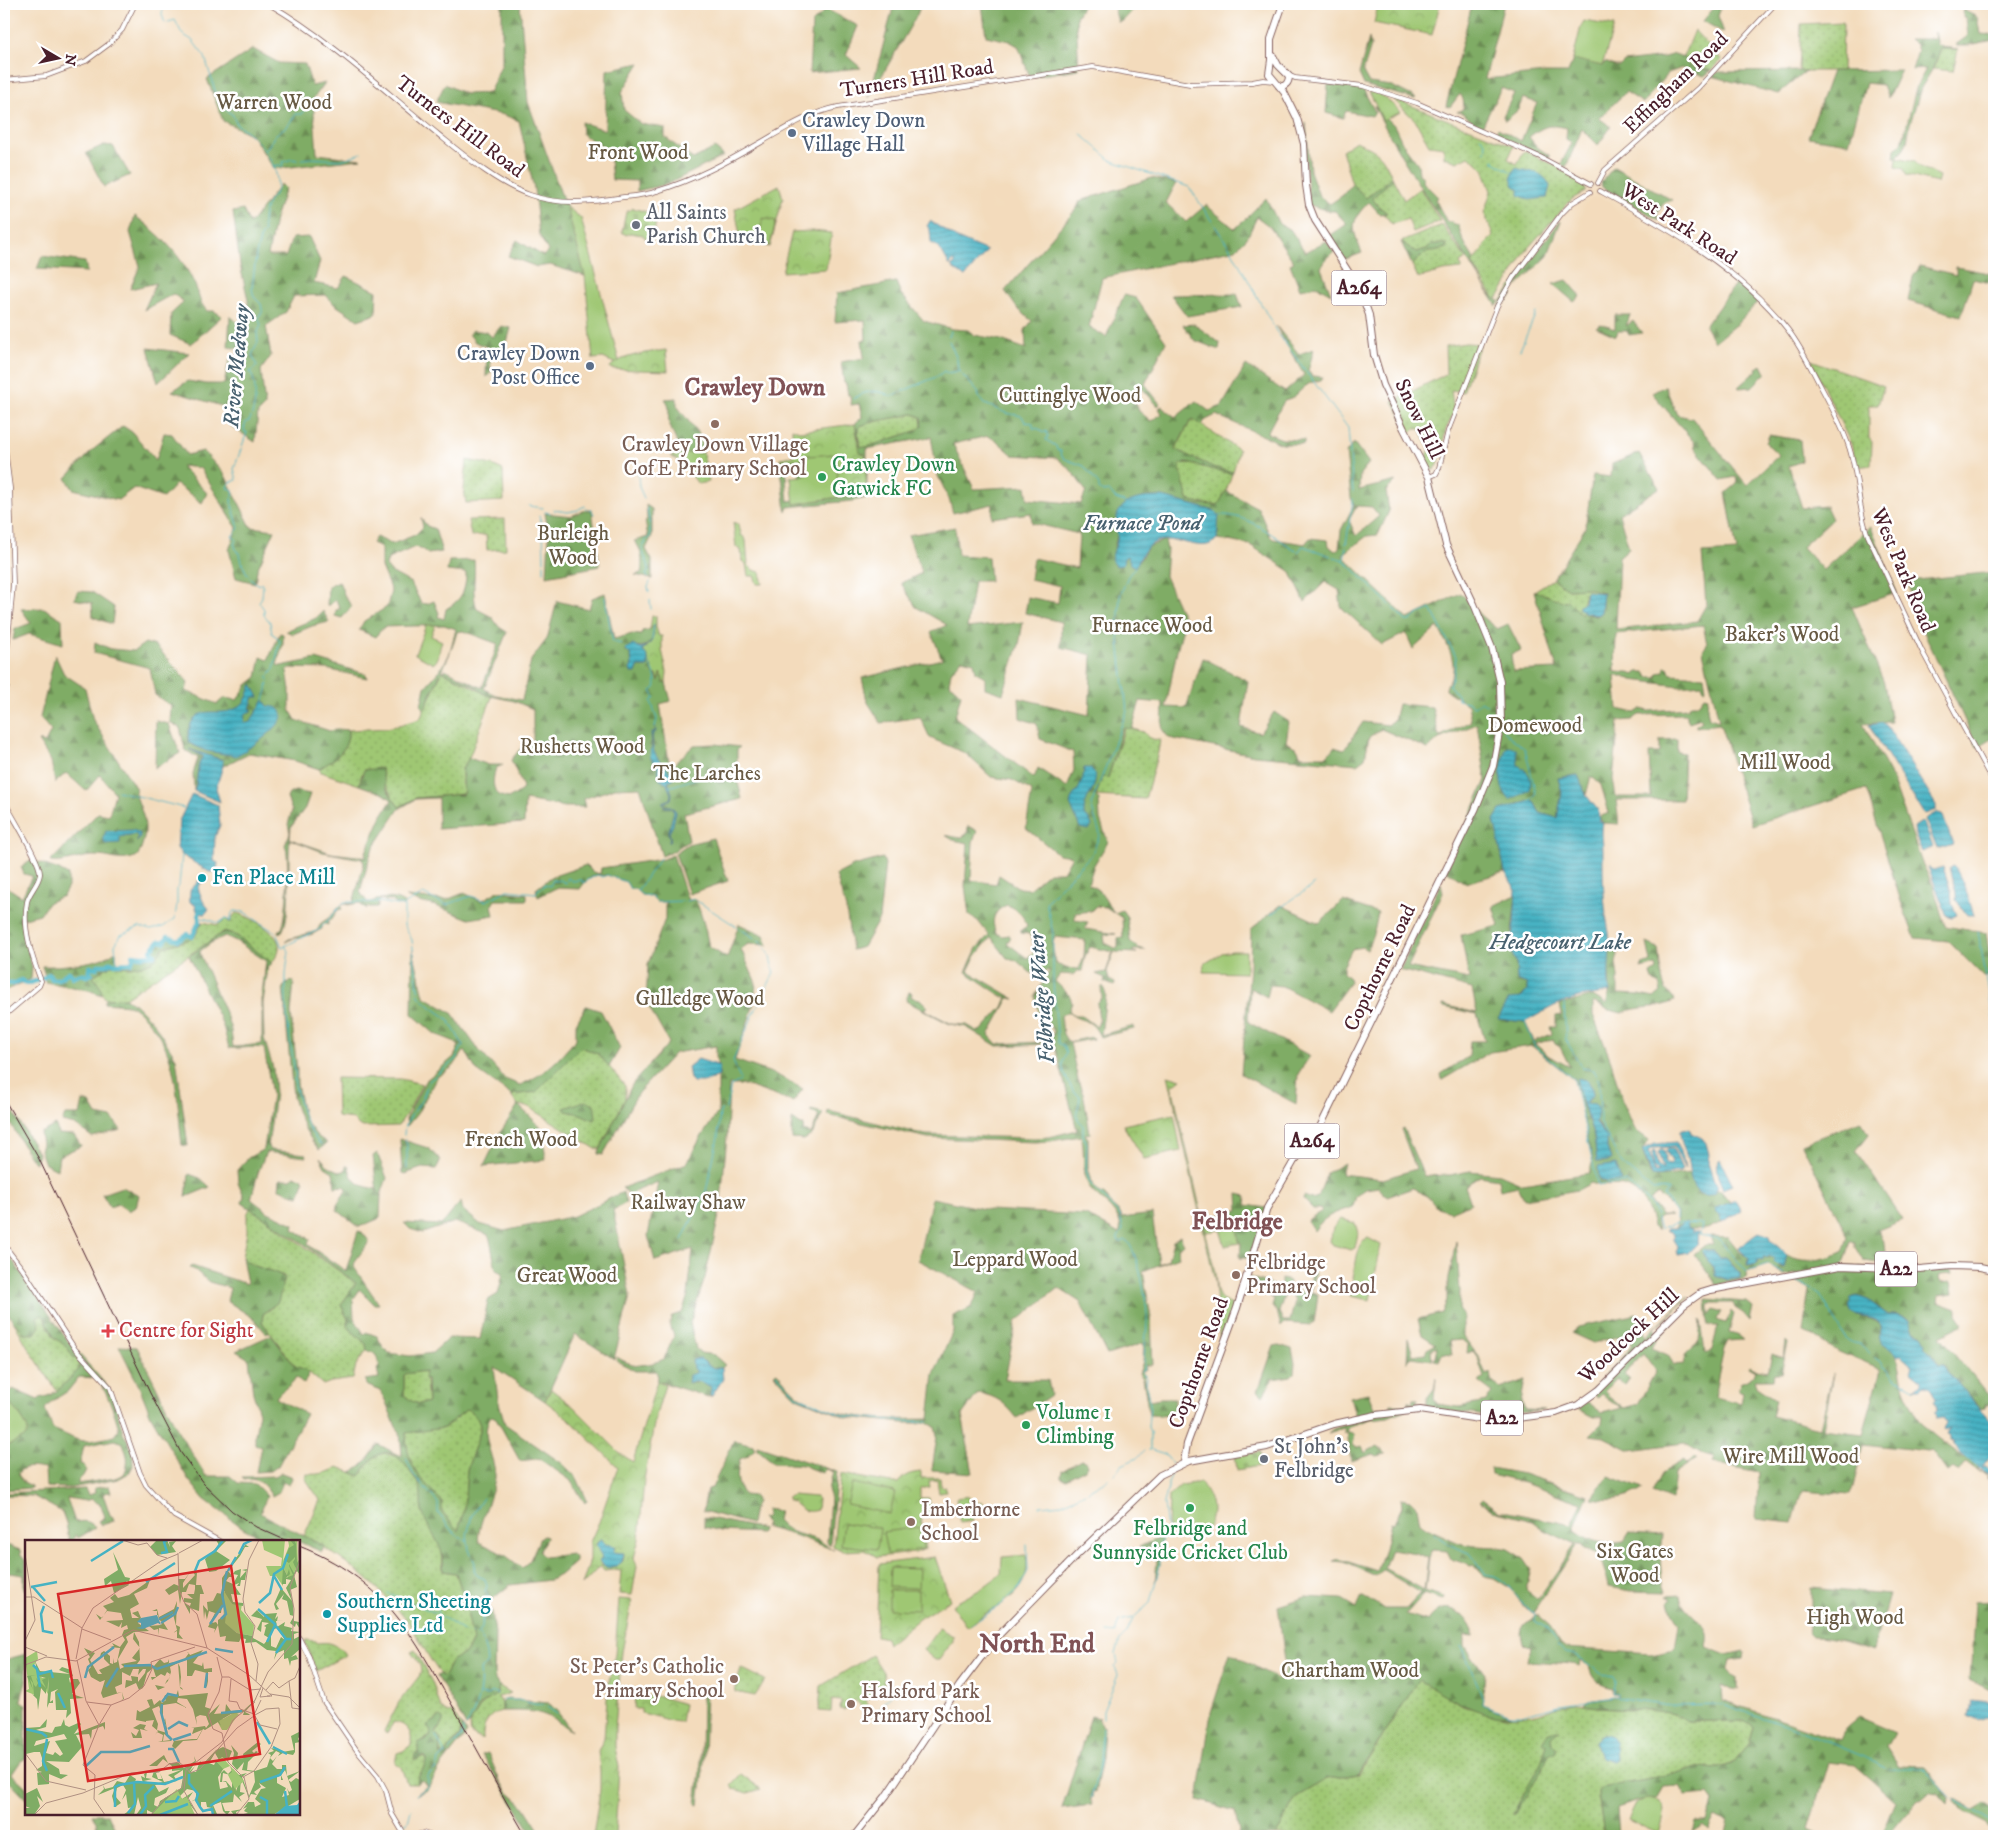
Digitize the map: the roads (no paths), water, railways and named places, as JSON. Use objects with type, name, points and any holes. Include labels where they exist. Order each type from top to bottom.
[{"type":"highway","points":[[1269,70],[1272,37],[1283,4]]},
{"type":"highway","points":[[1272,52],[1283,82]]},
{"type":"highway","points":[[1269,70],[1274,65],[1278,65]]},
{"type":"highway","points":[[1269,70],[1283,82]]},
{"type":"highway","name":"Snow Hill","points":[[1283,82],[1284,92],[1297,118],[1304,138],[1308,205],[1315,220],[1360,290],[1369,315],[1374,355],[1383,385],[1400,422],[1430,477]]},
{"type":"highway","name":"Copthorne Road","points":[[1184,1462],[1187,1444],[1236,1308],[1267,1208],[1294,1161],[1312,1141],[1319,1129],[1475,810],[1493,766],[1501,722],[1501,692],[1495,658],[1489,636],[1446,545],[1430,477]]},
{"type":"highway","name":"Woodcock Hill","points":[[1184,1462],[1267,1447],[1356,1418],[1407,1411],[1424,1410],[1479,1419],[1518,1418],[1556,1413],[1578,1405],[1599,1390],[1659,1328],[1691,1299],[1710,1290],[1797,1273],[1851,1266],[1920,1269],[1952,1266],[1980,1267],[1994,1270]]},
{"type":"highway","name":"A22","points":[[854,1836],[886,1796],[979,1659],[1003,1631],[1135,1498],[1160,1475],[1184,1462]]},
{"type":"main road","points":[[4,80],[46,76],[86,61],[109,44],[122,30],[135,4]]},
{"type":"main road","name":"Turners Hill Road","points":[[268,4],[326,42],[455,148],[504,183],[532,196],[564,202],[610,200],[665,189],[694,178],[800,120],[821,111],[842,106],[1093,67],[1190,84],[1263,80],[1283,82],[1295,78],[1363,86],[1417,103]]},
{"type":"main road","name":"Effingham Road","points":[[1598,184],[1605,170],[1698,88],[1775,4]]},
{"type":"main road","points":[[1263,80],[1269,70]]},
{"type":"main road","name":"West Park Road","points":[[1417,103],[1540,157],[1591,184]]},
{"type":"main road","points":[[1591,184],[1598,184],[1600,191],[1595,194],[1590,192],[1591,184]]},
{"type":"main road","name":"West Park Road","points":[[1600,191],[1654,221],[1732,275],[1775,315],[1804,354],[1825,392],[1848,443],[1856,474],[1862,520],[1868,536],[1922,651],[1994,784]]},
{"type":"main road","name":"Snow Hill","points":[[1430,477],[1436,474],[1439,468],[1448,430],[1497,306],[1507,288],[1562,212],[1572,203],[1590,192]]},
{"type":"main road","points":[[4,441],[10,488],[13,584],[4,696]]},
{"type":"main road","points":[[4,801],[39,866],[40,873],[27,901],[27,929],[31,952],[42,981],[39,986],[4,1016]]},
{"type":"main road","points":[[4,1245],[75,1348],[110,1387],[140,1473],[146,1484],[174,1516],[217,1540]]},
{"type":"main road","points":[[300,1640],[309,1657],[324,1702],[358,1752],[378,1776],[386,1791],[392,1814],[406,1836]]},
{"type":"main road","points":[[414,1836],[423,1833],[432,1836]]},
{"type":"water","points":[[1515,168],[1536,172],[1544,177],[1550,186],[1547,198],[1529,200],[1519,195],[1519,189],[1514,186],[1511,179]]},
{"type":"water","points":[[930,221],[957,238],[987,251],[965,277],[951,267],[955,264],[955,261],[950,266],[940,249],[931,243],[930,230],[927,226]]},
{"type":"water","name":"Furnace Pond","points":[[1163,497],[1215,511],[1219,515],[1217,539],[1211,544],[1203,545],[1166,540],[1156,542],[1146,549],[1135,567],[1127,556],[1124,558],[1123,565],[1116,566],[1111,559],[1117,540],[1116,521],[1122,507],[1141,498]]},
{"type":"water","points":[[1586,591],[1603,593],[1601,613],[1598,615],[1584,612],[1579,608],[1579,605],[1584,602]]},
{"type":"water","points":[[652,640],[649,645],[642,650],[648,657],[648,667],[638,667],[636,673],[631,673],[631,655],[625,649],[633,645],[641,648],[647,646]]},
{"type":"water","points":[[252,684],[259,697],[254,697],[250,708],[253,710],[245,714],[244,722],[250,722],[264,700],[268,706],[278,708],[282,714],[275,728],[236,756],[206,751],[189,743],[189,729],[195,717],[203,713],[226,712],[236,708],[245,701]]},
{"type":"water","points":[[1883,723],[1887,726],[1936,805],[1936,810],[1923,813],[1869,725]]},
{"type":"water","points":[[655,726],[656,732],[653,733],[652,741],[655,753],[674,776],[674,779],[668,781],[672,794],[671,799],[663,803],[665,806],[671,806],[676,811],[669,833],[671,840],[668,843],[670,838],[668,833],[674,811],[671,807],[665,807],[662,802],[670,799],[671,794],[666,782],[660,780],[658,768],[650,757],[651,733],[655,731]]},
{"type":"water","points":[[1511,746],[1516,749],[1518,765],[1529,775],[1531,785],[1530,790],[1510,800],[1503,788],[1500,776],[1506,748]]},
{"type":"water","points":[[189,749],[223,760],[216,788],[220,802],[194,791],[199,764],[203,756]]},
{"type":"water","points":[[1084,768],[1091,768],[1095,778],[1094,786],[1084,808],[1084,815],[1090,820],[1092,826],[1089,830],[1080,828],[1070,804],[1072,797],[1079,788]]},
{"type":"water","name":"Hedgecourt Lake","points":[[1578,775],[1586,795],[1598,810],[1600,821],[1603,823],[1605,907],[1610,942],[1610,992],[1579,997],[1554,1006],[1525,1022],[1498,1019],[1509,999],[1521,998],[1527,991],[1527,984],[1517,980],[1516,962],[1510,950],[1516,890],[1505,872],[1494,820],[1500,810],[1533,800],[1540,813],[1557,818],[1562,793],[1558,778]]},
{"type":"water","points":[[192,794],[218,805],[220,825],[215,837],[214,861],[218,863],[217,869],[213,872],[209,872],[182,855],[177,848],[179,821]]},
{"type":"water","points":[[1937,812],[1943,816],[1953,844],[1937,849],[1925,819]]},
{"type":"water","points":[[1923,821],[1933,847],[1922,852],[1914,827]]},
{"type":"water","points":[[133,830],[140,833],[140,838],[137,842],[138,837],[135,834],[120,837],[120,843],[105,844],[103,838],[106,831]]},
{"type":"water","points":[[1953,866],[1962,881],[1974,915],[1967,915],[1956,900],[1949,868]]},
{"type":"water","points":[[1928,867],[1933,870],[1943,867],[1951,891],[1952,904],[1957,915],[1947,916]]},
{"type":"water","points":[[199,880],[202,882],[198,888],[203,901],[209,909],[205,914],[200,913],[199,916],[195,905],[190,902],[190,893]]},
{"type":"water","points":[[698,1059],[719,1066],[719,1076],[705,1082],[693,1082],[690,1079],[688,1067]]},
{"type":"water","points":[[1578,1078],[1586,1080],[1592,1089],[1593,1095],[1585,1104],[1594,1104],[1598,1108],[1596,1122],[1607,1138],[1607,1148],[1611,1159],[1609,1161],[1597,1162],[1594,1136],[1578,1089]]},
{"type":"water","points":[[1690,1128],[1691,1133],[1702,1138],[1706,1143],[1709,1154],[1708,1163],[1714,1181],[1718,1185],[1715,1194],[1700,1194],[1693,1185],[1680,1131]]},
{"type":"water","points":[[1676,1142],[1681,1151],[1685,1169],[1674,1147],[1654,1148],[1649,1151],[1655,1173],[1659,1172],[1654,1167],[1652,1152],[1655,1151],[1658,1166],[1663,1170],[1658,1152],[1662,1149],[1666,1158],[1665,1163],[1670,1165],[1672,1162],[1666,1151],[1667,1149],[1673,1149],[1682,1169],[1680,1172],[1656,1177],[1652,1176],[1642,1150],[1655,1144]]},
{"type":"water","points":[[1720,1159],[1733,1185],[1723,1189],[1716,1170]]},
{"type":"water","points":[[1616,1164],[1621,1181],[1606,1182],[1599,1179],[1598,1167]]},
{"type":"water","points":[[1735,1200],[1741,1211],[1722,1222],[1715,1209]]},
{"type":"water","points":[[1686,1222],[1692,1232],[1699,1232],[1698,1243],[1688,1253],[1678,1255],[1676,1252],[1678,1246],[1674,1240],[1674,1233],[1666,1230],[1668,1228],[1676,1228]]},
{"type":"water","points":[[1759,1232],[1770,1236],[1771,1240],[1787,1255],[1784,1268],[1774,1262],[1773,1257],[1768,1256],[1766,1258],[1764,1256],[1763,1261],[1757,1260],[1757,1264],[1748,1266],[1749,1259],[1738,1248]]},
{"type":"water","points":[[1704,1249],[1714,1251],[1720,1258],[1726,1258],[1740,1274],[1740,1278],[1728,1280],[1715,1275],[1714,1267],[1703,1254],[1702,1251]]},
{"type":"water","points":[[1857,1296],[1868,1300],[1888,1315],[1896,1315],[1910,1320],[1914,1331],[1923,1335],[1927,1342],[1926,1347],[1939,1365],[1944,1365],[1952,1377],[1991,1421],[1994,1426],[1994,1451],[1982,1467],[1986,1466],[1994,1472],[1994,1476],[1983,1471],[1970,1461],[1959,1451],[1953,1441],[1950,1440],[1950,1437],[1946,1435],[1949,1429],[1944,1431],[1943,1429],[1946,1424],[1943,1418],[1936,1419],[1937,1416],[1934,1412],[1938,1410],[1934,1400],[1936,1397],[1930,1387],[1924,1385],[1919,1388],[1913,1388],[1921,1383],[1921,1380],[1910,1371],[1912,1365],[1901,1355],[1897,1356],[1882,1342],[1879,1323],[1870,1318],[1854,1314],[1851,1311],[1851,1298]]},
{"type":"water","points":[[699,1358],[713,1368],[722,1368],[723,1379],[712,1396],[710,1395],[711,1387],[697,1381],[688,1383],[689,1375],[696,1373],[696,1370],[693,1369],[692,1360]]},
{"type":"water","points":[[601,1538],[605,1544],[615,1546],[613,1552],[624,1553],[622,1562],[616,1566],[606,1568],[599,1561],[602,1558],[596,1545]]},
{"type":"water","points":[[1971,1700],[1988,1702],[1992,1710],[1990,1716],[1978,1720],[1968,1715]]},
{"type":"water","points":[[1602,1734],[1607,1734],[1614,1739],[1617,1760],[1613,1762],[1600,1758],[1594,1741]]},
{"type":"waterway","name":"River Medway","points":[[163,4],[162,15],[165,23],[175,20],[182,34],[192,40],[205,57],[222,107],[233,115],[236,124],[260,144],[273,164],[276,174],[277,185],[275,194],[270,199],[264,212],[264,232],[261,235],[256,255],[252,289],[254,297],[261,304],[262,309],[262,313],[258,317],[261,325],[257,334],[258,342],[252,355],[257,366],[250,372],[255,389],[255,404],[249,421],[246,422],[244,429],[247,432],[234,469],[237,480],[229,483],[227,488],[232,489],[234,493],[231,502],[239,528],[232,536],[237,540],[234,543],[237,552],[240,553],[248,575],[259,585],[261,583],[263,587],[262,597],[259,602],[264,609],[264,615],[270,622],[272,634],[280,641],[274,669],[268,677],[264,700]]},
{"type":"waterway","points":[[266,150],[275,135],[288,125],[296,114],[302,114],[312,102]]},
{"type":"waterway","points":[[1081,134],[1112,161],[1189,187],[1232,251],[1276,331],[1348,428],[1353,492]]},
{"type":"waterway","points":[[1480,137],[1484,140],[1485,152]]},
{"type":"waterway","points":[[274,166],[279,165],[282,167],[283,162],[292,159],[341,160],[361,153]]},
{"type":"waterway","points":[[1494,160],[1494,162],[1513,173]]},
{"type":"waterway","points":[[1520,350],[1536,313]]},
{"type":"waterway","points":[[949,337],[951,331]]},
{"type":"waterway","points":[[949,341],[957,359],[958,370],[978,392],[979,397],[985,404],[1006,413],[1022,416],[1025,422],[1033,423],[1033,428],[1039,429],[1043,433],[1046,431],[1048,436],[1046,440],[1056,446],[1065,459],[1084,466],[1099,485],[1099,489],[1103,492],[1109,491],[1116,499],[1126,503]]},
{"type":"waterway","points":[[853,399],[862,394],[872,392],[881,392],[891,396],[936,377],[944,371],[947,373],[958,371]]},
{"type":"waterway","points":[[637,461],[639,487],[644,498]]},
{"type":"waterway","points":[[1346,544],[1353,499]]},
{"type":"waterway","points":[[529,506],[543,508]]},
{"type":"waterway","points":[[579,509],[585,506]]},
{"type":"waterway","points":[[586,508],[591,509],[594,514]]},
{"type":"waterway","points":[[647,508],[650,538],[644,540],[646,542],[642,548],[649,568],[646,574],[648,578]]},
{"type":"waterway","points":[[554,510],[568,512],[578,510]]},
{"type":"waterway","points":[[545,512],[550,513]]},
{"type":"waterway","points":[[1219,515],[1229,515],[1250,522],[1298,552],[1303,546],[1331,556]]},
{"type":"waterway","points":[[539,516],[543,528]]},
{"type":"waterway","points":[[543,531],[544,561]]},
{"type":"waterway","points":[[1344,560],[1346,547]]},
{"type":"waterway","points":[[1334,557],[1344,560],[1406,621],[1410,621],[1418,614],[1431,609],[1456,657],[1454,673],[1449,685],[1457,695],[1458,700],[1468,702],[1473,707],[1481,701],[1487,705]]},
{"type":"waterway","points":[[544,564],[544,572]]},
{"type":"waterway","name":"Felbridge Water","points":[[1135,567],[1128,576],[1120,596],[1118,632],[1127,711],[1091,805],[1100,834],[1092,854],[1046,902],[1053,933],[1053,982],[1058,1043],[1063,1046],[1066,1052],[1062,1064],[1064,1073],[1073,1091],[1080,1096],[1077,1115],[1083,1126],[1083,1136],[1087,1143],[1086,1170],[1090,1183],[1120,1215],[1123,1230],[1118,1240],[1121,1242],[1126,1240],[1130,1246],[1138,1266],[1144,1291],[1147,1321],[1144,1354],[1145,1369],[1141,1371],[1147,1378],[1146,1385],[1150,1404],[1148,1427],[1150,1432],[1150,1450],[1148,1450]]},
{"type":"waterway","points":[[649,592],[650,582]]},
{"type":"waterway","points":[[605,597],[613,642],[622,644]]},
{"type":"waterway","points":[[650,600],[651,609]]},
{"type":"waterway","points":[[652,640],[654,625]]},
{"type":"waterway","points":[[648,662],[656,682],[655,688],[651,691],[655,698],[651,701],[657,719],[655,727]]},
{"type":"waterway","points":[[1487,711],[1488,716],[1498,726]]},
{"type":"waterway","points":[[1503,731],[1525,749],[1536,794],[1528,803]]},
{"type":"waterway","points":[[669,787],[697,778],[737,779]]},
{"type":"waterway","points":[[118,791],[184,808]]},
{"type":"waterway","points":[[117,963],[115,945],[121,935],[139,927],[151,930],[163,927],[175,919],[182,855]]},
{"type":"waterway","points":[[637,891],[660,858]]},
{"type":"waterway","points":[[285,946],[320,929],[344,902],[380,902],[402,906],[423,894],[446,905],[471,896],[486,901],[507,890],[536,893],[545,884],[550,886],[553,880],[560,880],[566,883],[568,878],[572,881],[582,880],[583,883],[597,875],[603,877],[607,875],[626,882],[630,889],[635,889],[642,895],[651,896],[656,902],[683,901]]},
{"type":"waterway","points":[[1271,914],[1315,884]]},
{"type":"waterway","points":[[686,901],[694,899],[759,941],[769,953],[774,973],[733,1061],[740,1079]]},
{"type":"waterway","points":[[404,905],[404,925],[412,940],[419,996],[448,1019],[463,1045],[455,1060],[429,1081],[423,1098],[405,1125],[404,1135]]},
{"type":"waterway","points":[[199,922],[203,918],[219,923],[226,918],[230,922],[232,913],[235,911],[244,912],[276,933],[282,947],[285,946],[289,952],[286,998],[296,1077],[294,1079],[308,1125],[316,1140],[322,1146]]},
{"type":"waterway","name":"River Medway","points":[[43,978],[49,974],[52,979],[58,979],[69,972],[73,977],[81,974],[87,976],[92,974],[89,971],[90,967],[97,968],[98,965],[107,965],[111,962],[115,964],[131,963],[133,955],[155,955],[151,950],[159,941],[164,942],[168,936],[178,940],[187,934],[192,937],[199,922],[199,912]]},
{"type":"waterway","points":[[1978,931],[1994,1022]]},
{"type":"waterway","name":"River Medway","points":[[4,987],[6,983],[14,984],[21,980],[27,984],[39,980]]},
{"type":"waterway","points":[[1564,1003],[1566,1040],[1582,1068],[1593,1070],[1599,1081],[1600,1122],[1619,1159]]},
{"type":"waterway","points":[[1525,1022],[1535,1047],[1574,1080],[1598,1186],[1626,1182],[1653,1206],[1660,1229],[1662,1228]]},
{"type":"waterway","points":[[726,1109],[731,1086],[740,1081]]},
{"type":"waterway","points":[[682,1240],[706,1191],[718,1137],[720,1111],[722,1110]]},
{"type":"waterway","points":[[405,1139],[407,1145],[407,1169]]},
{"type":"waterway","points":[[1620,1161],[1653,1190],[1669,1189],[1664,1196],[1676,1213],[1676,1219]]},
{"type":"waterway","points":[[1664,1227],[1675,1223],[1702,1224],[1700,1235],[1719,1239],[1747,1272],[1768,1265],[1784,1274]]},
{"type":"waterway","points":[[1794,1280],[1820,1294],[1846,1339],[1859,1344],[1881,1362],[1884,1367],[1890,1370],[1895,1378],[1913,1388]]},
{"type":"waterway","points":[[776,1374],[797,1396],[846,1416],[928,1422]]},
{"type":"waterway","points":[[1152,1450],[1165,1454],[1172,1464]]},
{"type":"waterway","name":"Felbridge Water","points":[[1114,1475],[1122,1465],[1137,1458],[1144,1451]]},
{"type":"waterway","points":[[406,1458],[413,1474],[438,1503],[438,1513],[452,1531],[459,1537],[467,1540]]},
{"type":"waterway","points":[[1103,1718],[1103,1711],[1118,1675],[1115,1667],[1118,1664],[1116,1654],[1120,1640],[1127,1633],[1133,1618],[1150,1603],[1160,1565],[1159,1549],[1163,1534],[1167,1529],[1164,1503],[1172,1473]]},
{"type":"waterway","name":"Felbridge Water","points":[[1088,1491],[1108,1479]]},
{"type":"waterway","name":"Felbridge Water","points":[[1040,1506],[1062,1504],[1085,1493]]},
{"type":"waterway","points":[[478,1633],[482,1628],[483,1614],[485,1612],[484,1602],[488,1594],[485,1591],[487,1586],[485,1579],[478,1576],[474,1570],[475,1563],[469,1550],[467,1535],[472,1515],[483,1498]]},
{"type":"waterway","points":[[1434,1534],[1450,1545],[1470,1553],[1485,1574],[1496,1576],[1507,1585],[1524,1606],[1535,1614],[1535,1621],[1548,1629],[1556,1640],[1557,1645],[1566,1653],[1576,1655],[1603,1675],[1614,1677],[1616,1681],[1613,1694],[1618,1694],[1618,1696]]},
{"type":"waterway","name":"Felbridge Water","points":[[971,1625],[1002,1604],[1020,1587],[1028,1571],[1027,1545]]},
{"type":"waterway","points":[[388,1593],[436,1613]]},
{"type":"waterway","points":[[445,1602],[439,1606],[438,1614],[465,1632],[478,1634],[482,1639],[486,1653],[487,1664],[480,1670],[478,1699],[473,1714],[466,1726]]},
{"type":"waterway","points":[[1107,1632],[1115,1633],[1119,1621],[1133,1618]]},
{"type":"waterway","points":[[1462,1646],[1483,1698],[1482,1704],[1511,1715],[1522,1715],[1554,1706],[1614,1697],[1670,1705],[1723,1704],[1812,1735],[1891,1769],[1924,1769],[1951,1797]]},
{"type":"waterway","points":[[871,1716],[877,1712],[898,1686]]},
{"type":"waterway","points":[[480,1694],[488,1695],[493,1692],[497,1694]]},
{"type":"waterway","points":[[503,1700],[519,1700],[539,1705],[543,1704],[557,1714]]},
{"type":"waterway","points":[[1091,1798],[1100,1764],[1102,1727]]},
{"type":"waterway","points":[[416,1795],[428,1787],[428,1776],[436,1768],[438,1761],[456,1743],[463,1733],[463,1728]]},
{"type":"waterway","points":[[436,1736],[445,1753]]},
{"type":"waterway","points":[[1953,1799],[1994,1823]]},
{"type":"waterway","points":[[401,1825],[408,1822],[411,1810]]},
{"type":"railway","points":[[4,1099],[39,1159],[150,1393],[181,1453],[203,1483],[232,1511],[256,1527],[285,1540]]},
{"type":"railway","points":[[300,1546],[328,1559],[352,1574],[391,1609],[421,1652],[526,1836]]},
{"type":"place","name":"Crawley Down Village Hall","points":[[792,133]]},
{"type":"place","name":"All Saints Parish Church","points":[[636,225]]},
{"type":"place","name":"Crawley Down Post Office","points":[[590,366]]},
{"type":"place","name":"Crawley Down Village CofE Primary School","points":[[715,424]]},
{"type":"place","name":"Crawley Down Gatwick FC","points":[[822,477]]},
{"type":"place","name":"Fen Place Mill","points":[[202,878]]},
{"type":"place","name":"Felbridge Primary School","points":[[1236,1275]]},
{"type":"place","name":"Centre for Sight","points":[[108,1331]]},
{"type":"place","name":"Volume 1 Climbing","points":[[1026,1425]]},
{"type":"place","name":"St John's Felbridge","points":[[1264,1459]]},
{"type":"place","name":"Felbridge and Sunnyside Cricket Club","points":[[1190,1508]]},
{"type":"place","name":"Imberhorne School","points":[[911,1522]]},
{"type":"place","name":"Southern Sheeting Supplies Ltd","points":[[327,1614]]},
{"type":"place","name":"St Peter's Catholic Primary School","points":[[734,1679]]},
{"type":"place","name":"Halsford Park Primary School","points":[[851,1704]]},
{"type":"district","name":"Crawley Down","points":[[755,388]]},
{"type":"district","name":"Felbridge","points":[[1237,1222]]},
{"type":"district","name":"North End","points":[[1037,1644]]},
{"type":"park label","name":"Warren Wood","points":[[274,103]]},
{"type":"park label","name":"Front Wood","points":[[638,153]]},
{"type":"park label","name":"Cuttinglye Wood","points":[[1070,396]]},
{"type":"park label","name":"Burleigh Wood","points":[[573,546]]},
{"type":"park label","name":"Furnace Wood","points":[[1152,626]]},
{"type":"park label","name":"Baker's Wood","points":[[1782,635]]},
{"type":"park label","name":"Domewood","points":[[1535,726]]},
{"type":"park label","name":"Rushetts Wood","points":[[582,747]]},
{"type":"park label","name":"Mill Wood","points":[[1785,763]]},
{"type":"park label","name":"The Larches","points":[[707,774]]},
{"type":"park label","name":"Gulledge Wood","points":[[700,999]]},
{"type":"park label","name":"French Wood","points":[[521,1140]]},
{"type":"park label","name":"Railway Shaw","points":[[688,1203]]},
{"type":"park label","name":"Leppard Wood","points":[[1015,1260]]},
{"type":"park label","name":"Great Wood","points":[[567,1276]]},
{"type":"park label","name":"Wire Mill Wood","points":[[1791,1457]]},
{"type":"park label","name":"Six Gates Wood","points":[[1635,1564]]},
{"type":"park label","name":"High Wood","points":[[1855,1618]]},
{"type":"park label","name":"Chartham Wood","points":[[1350,1671]]}]
